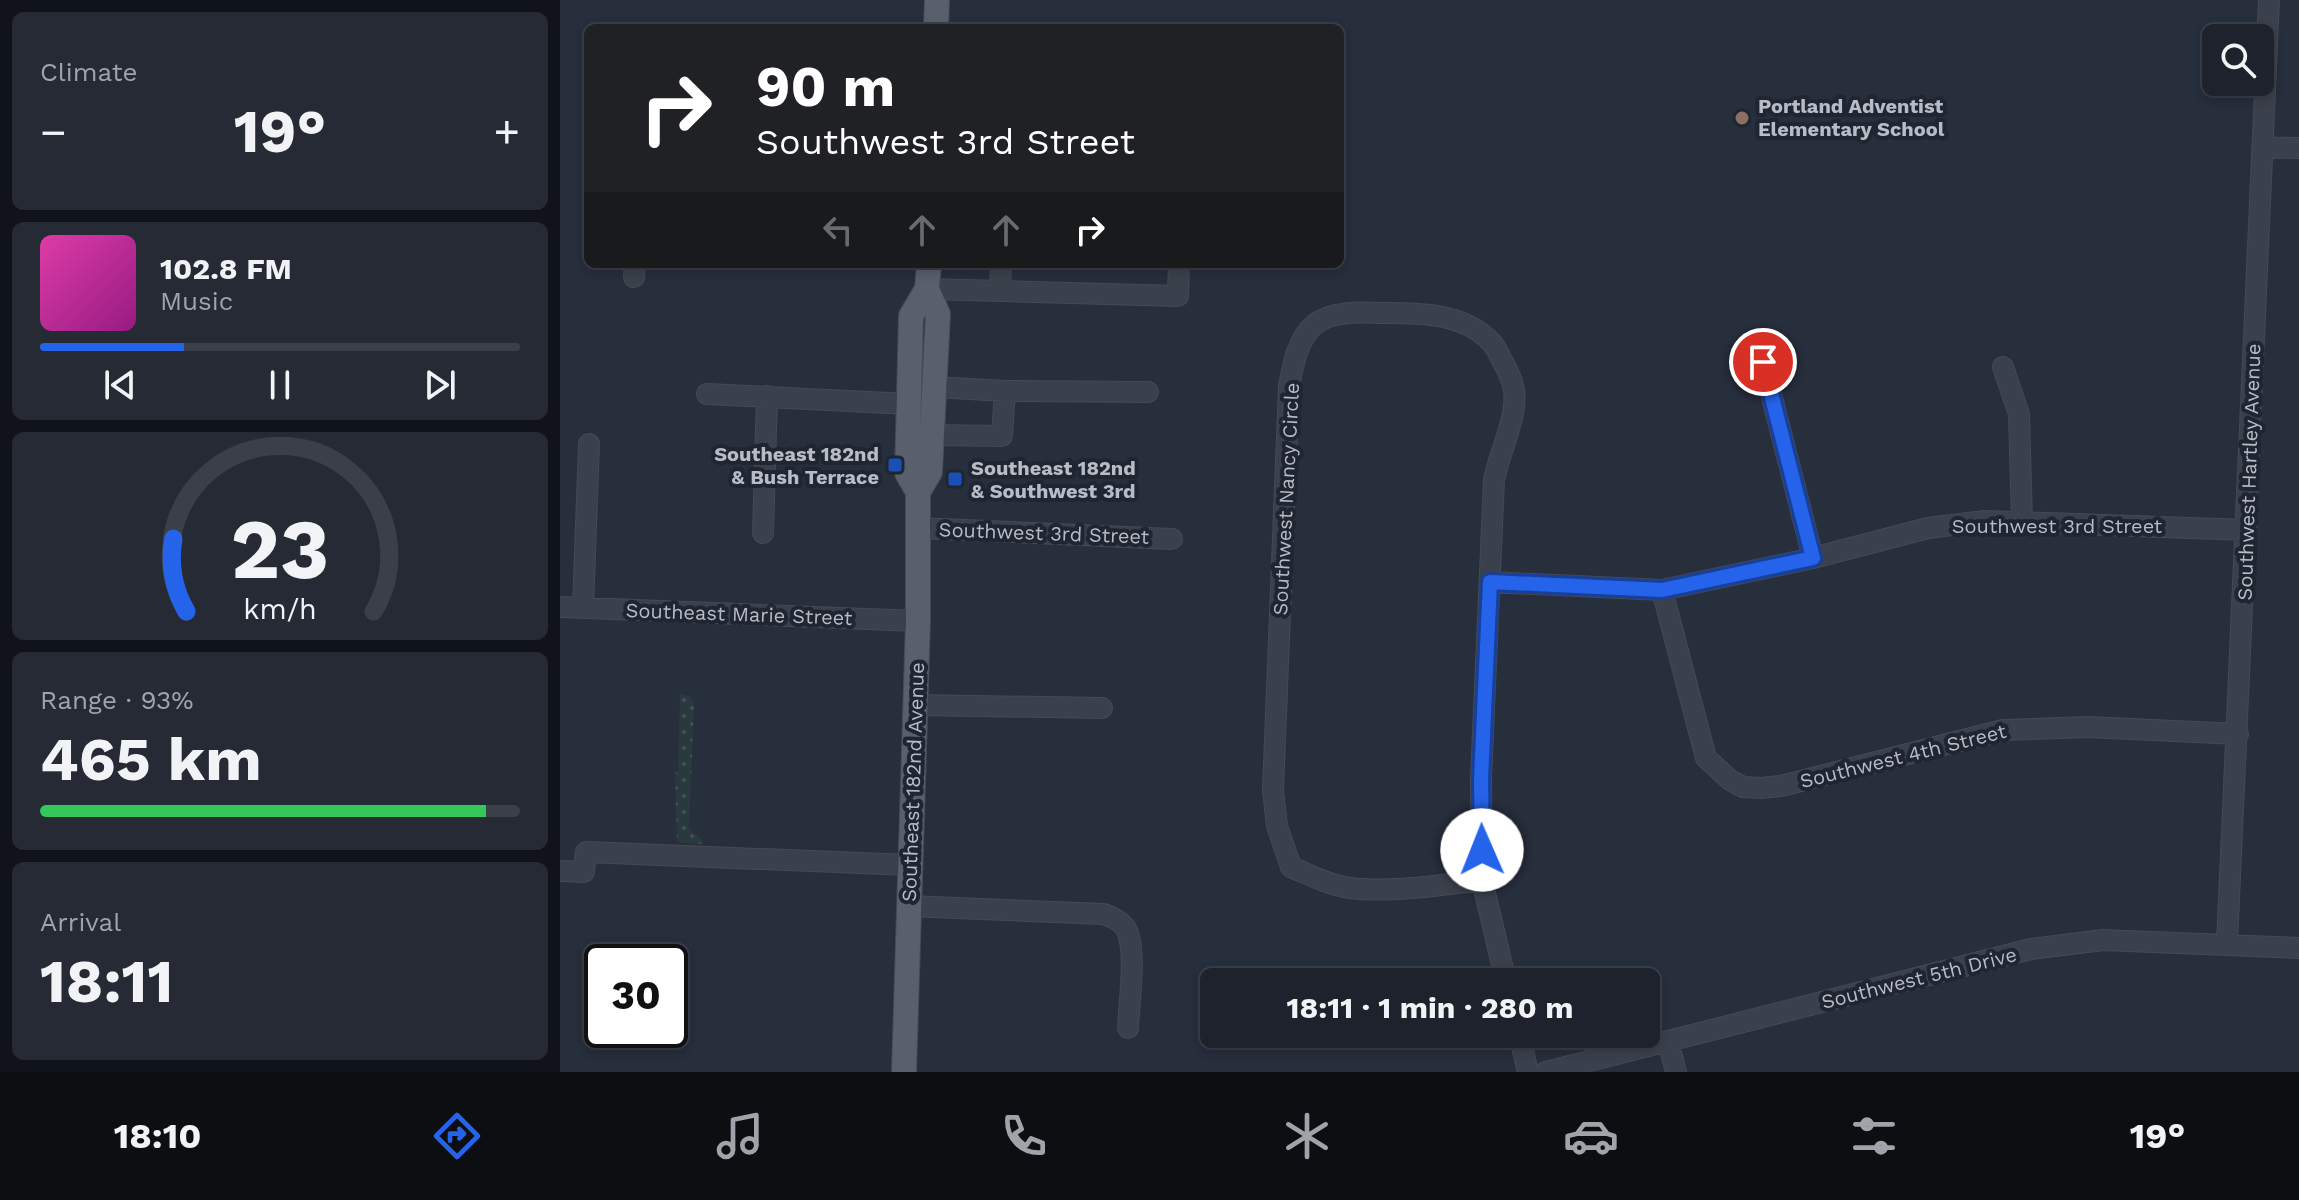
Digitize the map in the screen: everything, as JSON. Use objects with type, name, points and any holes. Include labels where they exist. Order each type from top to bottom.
[{"type":"main road","points":[[936,24],[937,0]]},
{"type":"main road","name":"Southeast 182nd Avenue","points":[[918,492],[907,473],[911,316],[927,289],[929,268]]},
{"type":"main road","name":"Southeast 182nd Avenue","points":[[904,1072],[918,621],[918,492],[930,472],[938,314],[927,289]]},
{"type":"street","name":"Southwest Hartley Avenue","points":[[2227,944],[2269,0]]},
{"type":"street","points":[[2263,147],[2299,148]]},
{"type":"street","points":[[1000,290],[1001,268]]},
{"type":"street","points":[[927,289],[1178,296],[1179,268]]},
{"type":"street","name":"Southwest Nancy Circle","points":[[1482,880],[1421,887],[1351,888],[1339,885],[1291,867],[1277,826],[1273,790],[1289,386],[1296,352],[1314,324],[1353,312],[1426,314],[1465,324],[1491,341],[1510,375],[1515,403],[1494,480],[1490,582]]},
{"type":"street","points":[[1763,362],[1813,558]]},
{"type":"street","points":[[2003,367],[2019,414],[2022,522]]},
{"type":"street","points":[[935,387],[1148,392]]},
{"type":"street","points":[[932,435],[1002,436],[1005,391]]},
{"type":"street","points":[[707,394],[909,404]]},
{"type":"street","points":[[763,533],[767,396]]},
{"type":"street","points":[[583,608],[589,444]]},
{"type":"street","name":"Southwest 3rd Street","points":[[1490,582],[1662,590],[1813,558],[1928,528],[1985,521],[2247,530]]},
{"type":"street","name":"Southwest 3rd Street","points":[[917,528],[1172,539]]},
{"type":"street","points":[[1490,582],[1481,779],[1482,880],[1503,968]]},
{"type":"street","name":"Southwest 4th Street","points":[[1662,590],[1706,758],[1730,780],[1743,787],[1781,786],[2003,730],[2088,727],[2238,734]]},
{"type":"street","name":"Southeast Marie Street","points":[[560,607],[918,621]]},
{"type":"street","points":[[915,705],[1102,708]]},
{"type":"street","points":[[560,871],[584,872],[586,852],[910,865]]},
{"type":"street","points":[[909,906],[1104,914],[1118,920],[1128,931],[1131,952],[1128,1028]]},
{"type":"street","name":"Southwest 5th Drive","points":[[1546,1072],[2031,949],[2103,940],[2299,948]]},
{"type":"street","points":[[1668,1041],[1676,1072]]},
{"type":"street","points":[[1522,1048],[1528,1072]]},
{"type":"shaded area","points":[[680,694],[691,697],[694,705],[689,828],[703,841],[701,844],[677,842],[675,773],[678,772]]},
{"type":"place","name":"Portland Adventist Elementary School","points":[[1742,118]]},
{"type":"place","name":"Southeast 182nd & Bush Terrace","points":[[895,465]]},
{"type":"place","name":"Southeast 182nd & Southwest 3rd","points":[[955,479]]},
{"type":"route","points":[[1482,850],[1481,779],[1490,582],[1662,590],[1813,558],[1763,362]]}]
